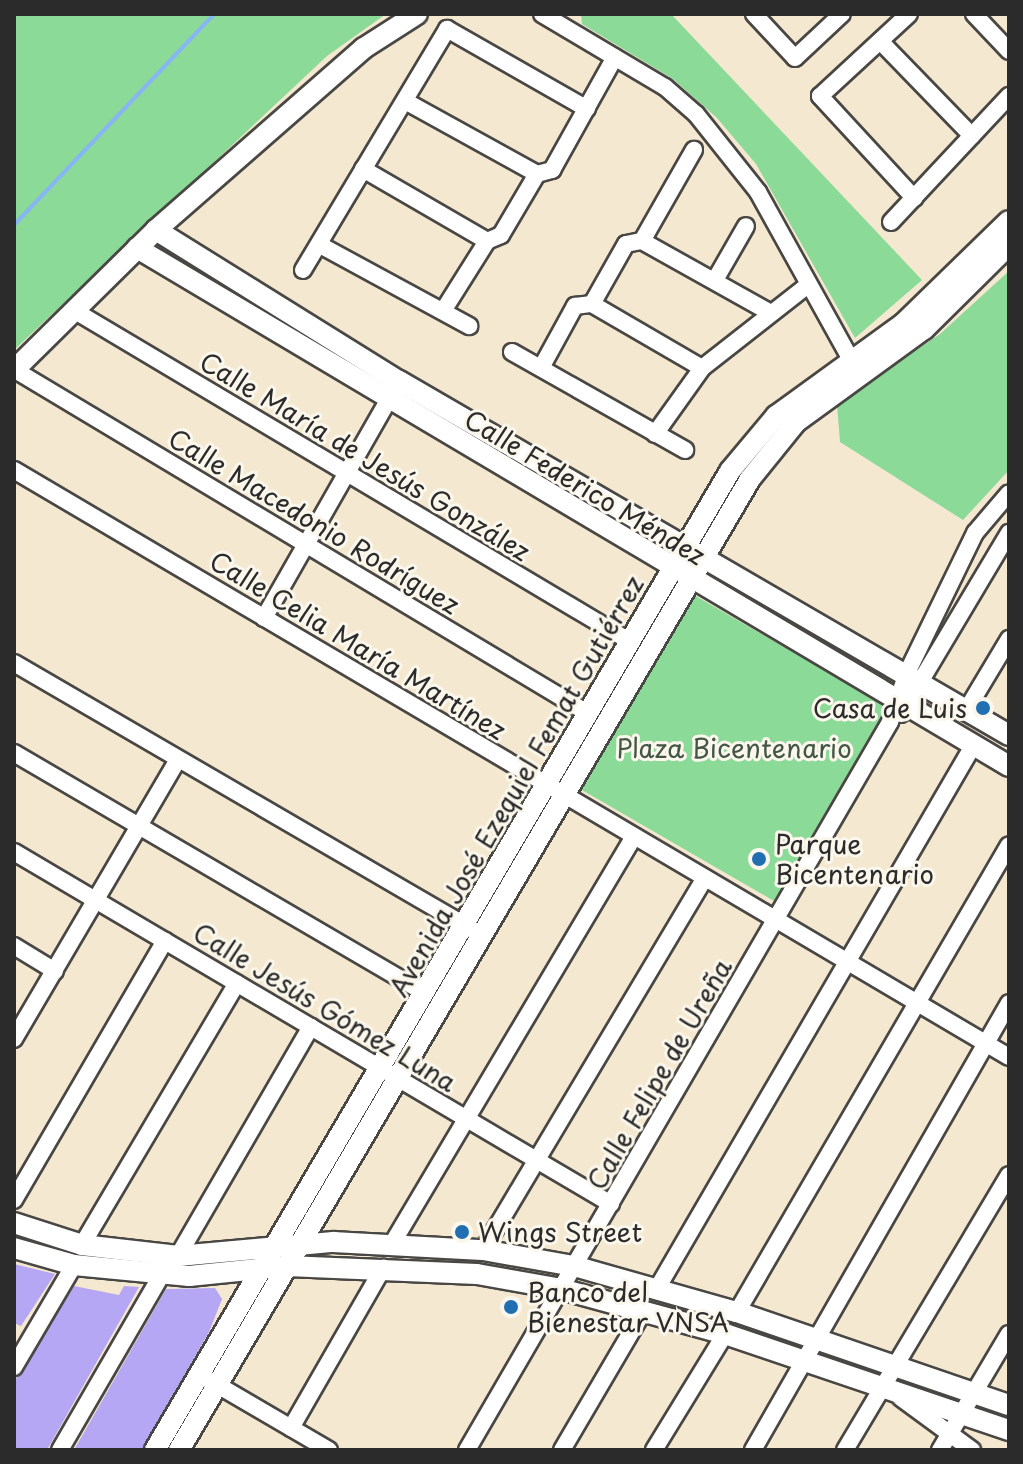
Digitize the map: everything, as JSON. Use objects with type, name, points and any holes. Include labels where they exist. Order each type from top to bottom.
[{"type":"street","points":[[14,370],[156,230],[364,48],[417,14]]},
{"type":"street","points":[[542,14],[665,87],[729,152],[758,192],[854,367]]},
{"type":"street","points":[[754,14],[795,58],[842,14]]},
{"type":"street","points":[[909,14],[820,96],[914,198]]},
{"type":"street","points":[[974,14],[1009,51]]},
{"type":"street","points":[[303,270],[447,29],[587,109]]},
{"type":"street","points":[[880,41],[972,136]]},
{"type":"street","points":[[405,101],[537,174],[552,170],[615,57]]},
{"type":"street","points":[[891,222],[1009,96]]},
{"type":"street","points":[[642,241],[694,150]]},
{"type":"street","points":[[363,169],[487,241]]},
{"type":"street","points":[[443,311],[487,241],[501,235],[537,174]]},
{"type":"street","name":"Avenida José Ezequiel Femat Gutiérrez","points":[[557,791],[589,714],[672,570],[694,552],[796,422],[1009,221]]},
{"type":"street","points":[[715,280],[746,226]]},
{"type":"street","name":"Calle Federico Méndez","points":[[156,230],[399,381],[915,677],[1009,735]]},
{"type":"street","points":[[592,304],[626,244],[642,241],[769,312]]},
{"type":"street","points":[[320,245],[469,326]]},
{"type":"street","name":"Avenida José Ezequiel Femat Gutiérrez","points":[[854,367],[924,329],[1009,245]]},
{"type":"street","name":"Calle Federico Méndez","points":[[137,248],[672,570],[1009,766]]},
{"type":"street","points":[[655,434],[702,368],[769,312],[808,285]]},
{"type":"street","points":[[541,368],[575,306],[592,304],[702,368]]},
{"type":"street","name":"Calle María de Jesús González","points":[[75,311],[631,642]]},
{"type":"street","points":[[512,352],[685,450]]},
{"type":"street","name":"Calle Macedonio Rodríguez","points":[[14,370],[589,714]]},
{"type":"street","points":[[264,618],[399,381]]},
{"type":"street","name":"Calle Celia María Martínez","points":[[14,470],[1009,1057]]},
{"type":"street","name":"Calle Felipe de Ureña","points":[[467,1450],[903,703],[975,533],[1009,493]]},
{"type":"street","name":"Calle Felipe de Ureña","points":[[915,677],[1009,533]]},
{"type":"street","name":"Avenida José Ezequiel Femat Gutiérrez","points":[[155,1450],[287,1266],[390,1073],[474,930],[557,791],[691,580],[694,552]]},
{"type":"street","points":[[967,709],[1009,640]]},
{"type":"street","points":[[14,663],[474,930]]},
{"type":"street","points":[[658,1287],[974,744]]},
{"type":"street","points":[[14,753],[425,993]]},
{"type":"street","points":[[14,1039],[98,901],[178,759]]},
{"type":"street","points":[[392,1244],[634,836]]},
{"type":"street","points":[[737,1312],[1009,845]]},
{"type":"street","name":"Calle Jesús Gómez Luna","points":[[14,852],[611,1204]]},
{"type":"street","points":[[483,1250],[540,1162],[705,878]]},
{"type":"street","name":"Avenida José Ezequiel Femat Gutiérrez","points":[[179,1450],[230,1326],[261,1268],[390,1073],[425,993],[474,930]]},
{"type":"street","points":[[14,1200],[165,941]]},
{"type":"street","points":[[14,946],[55,971]]},
{"type":"street","points":[[82,1245],[237,983]]},
{"type":"street","points":[[753,1450],[1009,1003]]},
{"type":"street","points":[[178,1256],[311,1027]]},
{"type":"street","points":[[845,1450],[887,1391],[894,1366],[1009,1175]]},
{"type":"street","points":[[319,1205],[333,1242]]},
{"type":"street","points":[[14,1223],[82,1245],[178,1256],[276,1243],[333,1242],[483,1250],[574,1266],[658,1287],[737,1312],[1009,1405]]},
{"type":"street","points":[[14,1248],[74,1265],[189,1276],[223,1284],[233,1298],[230,1326]]},
{"type":"street","points":[[14,1367],[74,1265]]},
{"type":"street","points":[[189,1276],[287,1266],[383,1268],[477,1274],[561,1289],[725,1334],[1009,1430]]},
{"type":"street","points":[[291,1428],[383,1268]]},
{"type":"street","points":[[60,1450],[162,1274]]},
{"type":"street","points":[[562,1450],[644,1310]]},
{"type":"street","points":[[654,1450],[725,1334]]},
{"type":"street","points":[[940,1450],[1009,1334]]},
{"type":"street","points":[[208,1380],[329,1450]]},
{"type":"street","points":[[887,1391],[972,1450]]},
{"type":"green space","points":[[14,14],[386,14],[327,56],[14,350]]},
{"type":"green space","points":[[581,14],[671,14],[922,280],[855,338],[756,164],[717,118],[673,79],[582,24]]},
{"type":"green space","points":[[1009,271],[1009,470],[963,520],[840,442],[837,404],[940,334]]},
{"type":"green space","name":"Plaza Bicentenario","points":[[694,595],[888,707],[775,902],[582,790]]},
{"type":"building","points":[[14,1264],[55,1274],[21,1326],[14,1323]]},
{"type":"building","points":[[74,1286],[119,1295],[124,1286],[139,1287],[47,1450],[14,1450],[14,1382]]},
{"type":"building","points":[[215,1288],[222,1299],[209,1332],[142,1450],[74,1450],[166,1289]]},
{"type":"waterway","points":[[14,225],[214,14]]},
{"type":"place","name":"Casa de Luis","points":[[983,708]]},
{"type":"place","name":"Parque Bicentenario","points":[[759,859]]},
{"type":"place","name":"Wings Street","points":[[462,1232]]},
{"type":"place","name":"Banco del Bienestar VNSA","points":[[511,1307]]}]
